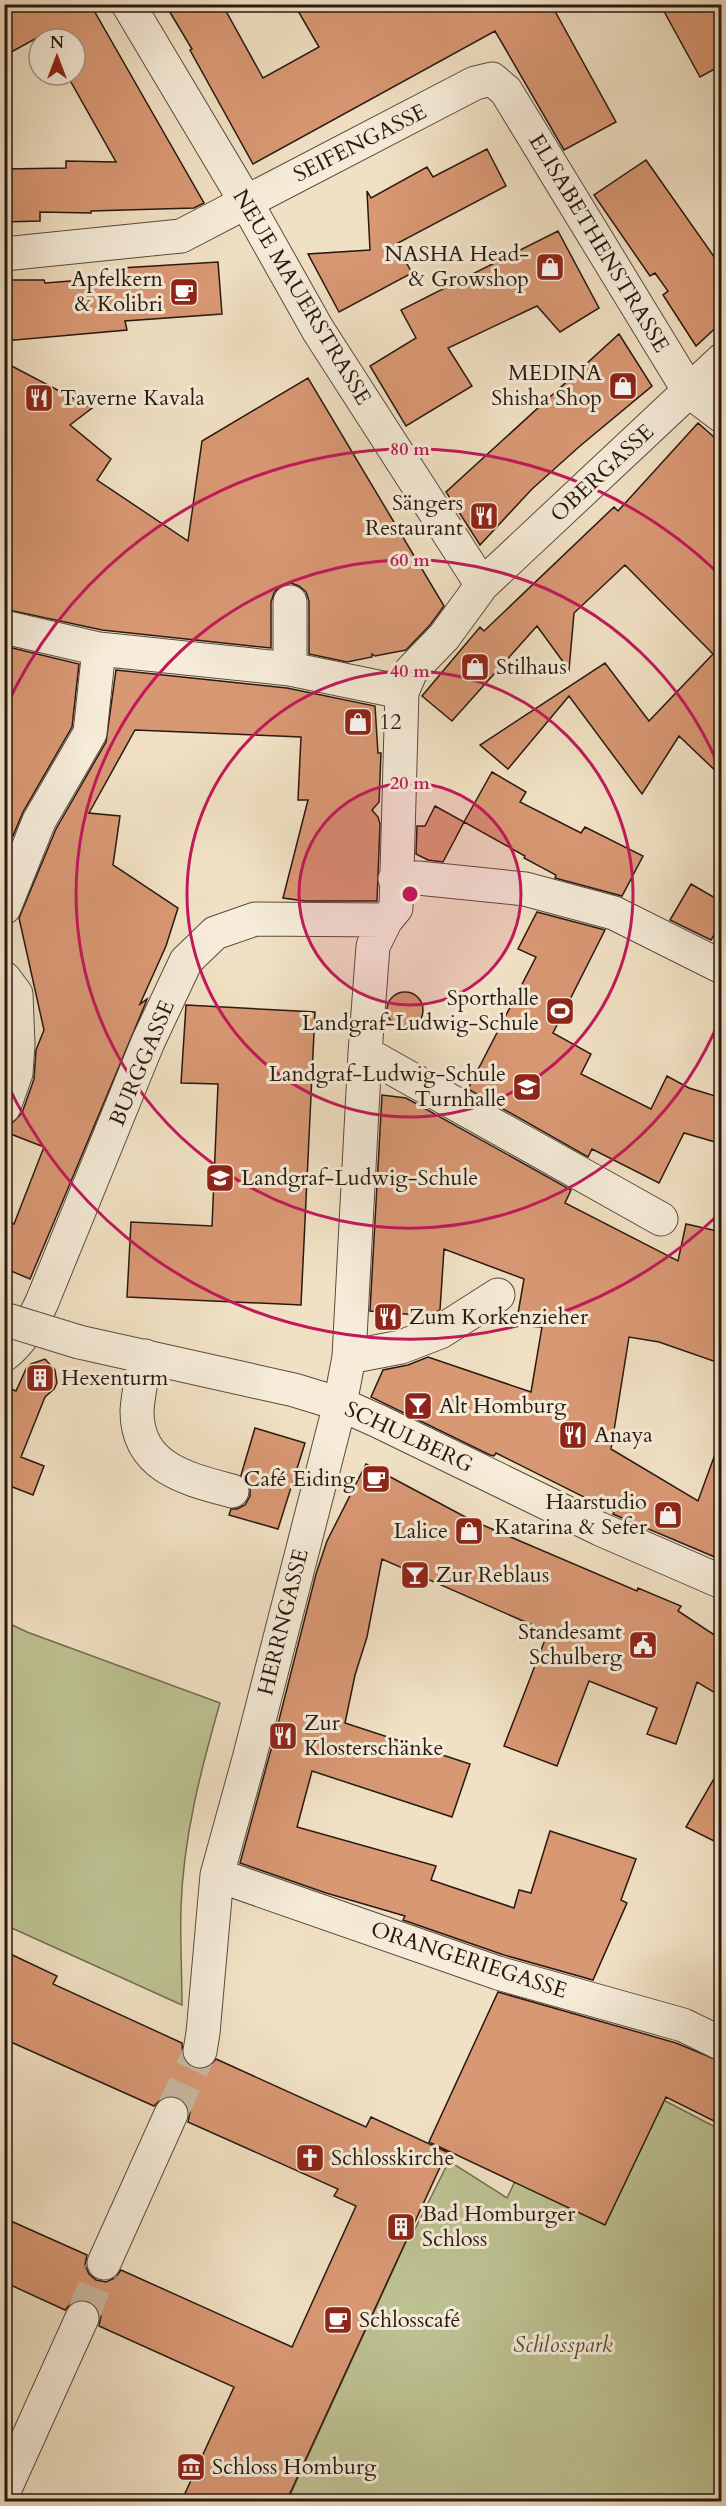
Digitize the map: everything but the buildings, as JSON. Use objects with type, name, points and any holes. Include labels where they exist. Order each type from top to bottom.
[{"type":"street","name":"NEUE MAUERSTRASSE","points":[[128,4],[246,202],[318,330],[482,585]]},
{"type":"street","name":"ELISABETHENSTRASSE","points":[[475,83],[492,79],[506,91],[689,391],[722,416]]},
{"type":"street","name":"SEIFENGASSE","points":[[4,254],[181,236],[475,83]]},
{"type":"street","name":"OBERGASSE","points":[[402,692],[411,671],[444,637],[482,585],[722,360]]},
{"type":"street","points":[[290,602],[290,669]]},
{"type":"street","points":[[4,627],[99,649],[290,669],[402,692]]},
{"type":"street","points":[[9,898],[39,821],[90,733],[99,649]]},
{"type":"street","name":"HERRNGASSE","points":[[200,2051],[217,1875],[340,1404],[349,1357],[364,1053],[372,946],[386,920],[396,908],[395,879],[402,692]]},
{"type":"street","points":[[395,879],[418,878],[525,889],[614,913],[722,967]]},
{"type":"street","name":"BURGGASSE","points":[[4,1355],[15,1346],[19,1319],[186,961],[215,933],[255,919],[386,920]]},
{"type":"street","points":[[4,978],[15,994],[18,1014],[15,1073],[4,1107]]},
{"type":"street","points":[[364,1053],[661,1219]]},
{"type":"street","points":[[349,1357],[401,1347],[440,1332],[498,1295]]},
{"type":"street","name":"SCHULBERG","points":[[4,1305],[19,1319],[79,1342],[294,1390],[340,1404],[378,1420],[600,1529],[722,1582]]},
{"type":"street","points":[[145,1356],[137,1412],[144,1443],[155,1461],[179,1474],[232,1491]]},
{"type":"street","name":"ORANGERIEGASSE","points":[[217,1875],[498,1973],[683,2025],[722,2044]]},
{"type":"street","points":[[104,2263],[171,2114]]},
{"type":"street","points":[[4,2491],[82,2318]]},
{"type":"green space","points":[[4,1621],[27,1632],[220,1703],[200,1778],[185,1856],[181,1908],[182,2005],[5,1925]]},
{"type":"green space","name":"Schlosspark","points":[[575,2054],[721,2130],[721,2501],[287,2502],[409,2235],[412,2235],[449,2161],[507,2198]]},
{"type":"tunnel","points":[[171,2114],[200,2051]]},
{"type":"tunnel","points":[[82,2318],[104,2263]]},
{"type":"place","name":"NASHA Head- & Growshop","points":[[550,267]]},
{"type":"place","name":"Apfelkern & Kolibri","points":[[184,292]]},
{"type":"place","name":"MEDINA Shisha Shop","points":[[623,386]]},
{"type":"place","name":"Taverne Kavala","points":[[39,398]]},
{"type":"place","name":"Sängers Restaurant","points":[[484,516]]},
{"type":"place","name":"Stilhaus","points":[[475,667]]},
{"type":"place","name":"12","points":[[358,722]]},
{"type":"place","name":"Sporthalle Landgraf-Ludwig-Schule","points":[[560,1011]]},
{"type":"place","name":"Landgraf-Ludwig-Schule Turnhalle","points":[[527,1087]]},
{"type":"place","name":"Landgraf-Ludwig-Schule","points":[[220,1178]]},
{"type":"place","name":"Zum Korkenzieher","points":[[388,1317]]},
{"type":"place","name":"Hexenturm","points":[[40,1378]]},
{"type":"place","name":"Alt Homburg","points":[[418,1406]]},
{"type":"place","name":"Anaya","points":[[573,1435]]},
{"type":"place","name":"Café Eiding","points":[[376,1479]]},
{"type":"place","name":"Haarstudio Katarina & Sefer","points":[[668,1515]]},
{"type":"place","name":"Lalice","points":[[469,1531]]},
{"type":"place","name":"Zur Reblaus","points":[[415,1575]]},
{"type":"place","name":"Standesamt Schulberg","points":[[643,1645]]},
{"type":"place","name":"Zur Klosterschänke","points":[[283,1736]]},
{"type":"place","name":"Schlosskirche","points":[[310,2158]]},
{"type":"place","name":"Bad Homburger Schloss","points":[[401,2227]]},
{"type":"place","name":"Schlosscafé","points":[[338,2320]]},
{"type":"place","name":"Schloss Homburg","points":[[191,2467]]}]
